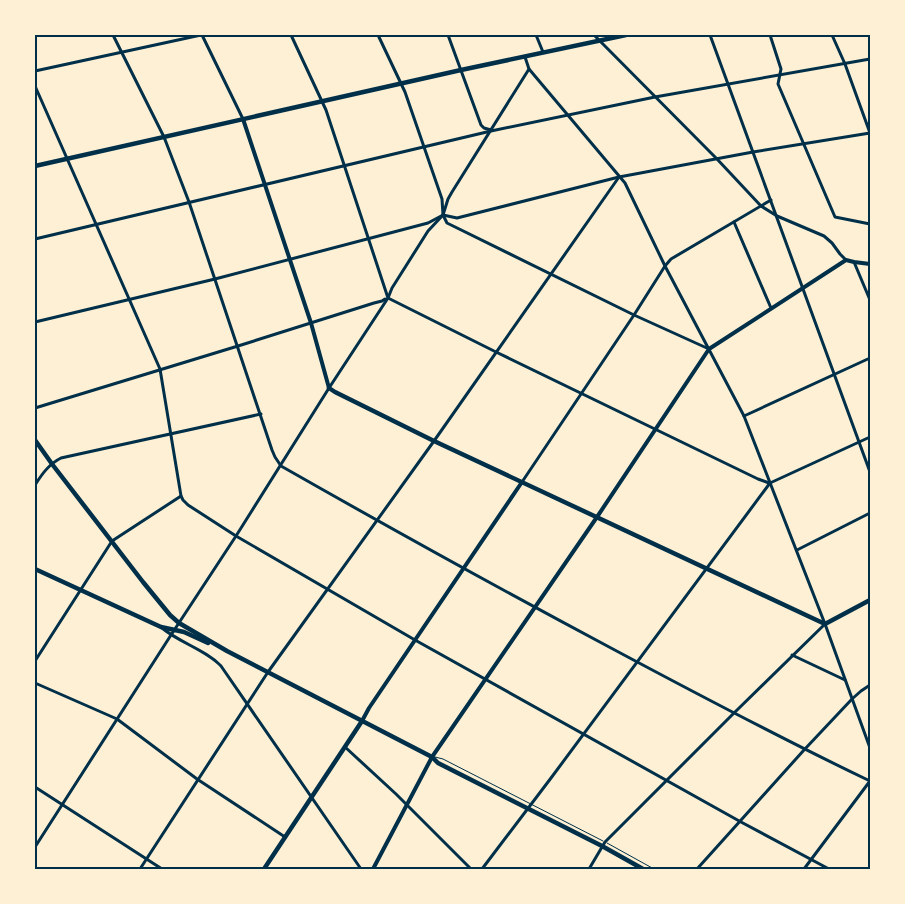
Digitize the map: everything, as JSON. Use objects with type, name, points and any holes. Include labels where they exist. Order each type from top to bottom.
[{"type":"main road","points":[[35,166],[461,70],[626,35]]},
{"type":"main road","points":[[329,388],[434,441],[825,624],[870,600]]},
{"type":"main road","points":[[35,440],[170,615],[179,623],[227,651],[432,756],[438,763],[529,806],[603,844],[643,869]]},
{"type":"main road","points":[[35,569],[161,627],[184,632],[227,651]]},
{"type":"main road","points":[[264,869],[362,721]]},
{"type":"street","points":[[113,35],[164,137],[189,202],[272,450],[280,466],[535,608],[733,714],[870,781],[804,869]]},
{"type":"street","points":[[35,71],[201,35],[243,119],[311,323],[329,388]]},
{"type":"street","points":[[291,35],[322,101],[388,298],[581,394],[770,483]]},
{"type":"street","points":[[378,35],[401,84],[442,200],[443,215],[449,225],[634,315],[709,349]]},
{"type":"street","points":[[448,35],[481,126],[491,131]]},
{"type":"street","points":[[536,35],[543,52]]},
{"type":"street","points":[[594,35],[761,206],[777,216],[824,236],[846,260],[870,264]]},
{"type":"street","points":[[710,35],[870,472]]},
{"type":"street","points":[[770,35],[781,69],[778,84],[835,217],[870,224]]},
{"type":"street","points":[[35,316],[36,322],[215,279],[428,224],[443,215],[457,218],[619,177],[870,133],[832,35]]},
{"type":"street","points":[[525,57],[528,70],[624,183],[665,266],[744,416],[797,550],[870,748]]},
{"type":"street","points":[[35,239],[491,131],[655,97],[870,60]]},
{"type":"street","points":[[35,847],[388,298],[428,231],[443,215],[452,192],[528,70]]},
{"type":"street","points":[[35,86],[160,369],[181,496],[188,505],[236,536],[415,640],[828,869]]},
{"type":"street","points":[[140,869],[268,672],[434,441],[619,177]]},
{"type":"street","points":[[362,721],[665,266],[671,259],[771,200]]},
{"type":"street","points":[[734,222],[771,308]]},
{"type":"street","points":[[373,869],[432,756],[597,517],[709,349],[846,260]]},
{"type":"street","points":[[854,262],[870,300]]},
{"type":"street","points":[[35,408],[382,302],[388,298]]},
{"type":"street","points":[[744,416],[870,358]]},
{"type":"street","points":[[35,485],[42,473],[60,458],[66,456],[261,414]]},
{"type":"street","points":[[482,869],[770,483],[870,436]]},
{"type":"street","points":[[35,661],[112,541],[181,496]]},
{"type":"street","points":[[797,550],[870,514]]},
{"type":"street","points":[[588,869],[603,844],[825,624]]},
{"type":"street","points":[[161,627],[170,635],[216,661],[221,666],[361,869]]},
{"type":"street","points":[[792,655],[846,680]]},
{"type":"street","points":[[35,683],[116,720],[197,779],[285,837]]},
{"type":"street","points":[[697,869],[852,698],[870,685]]},
{"type":"street","points":[[345,747],[471,869]]},
{"type":"street","points":[[35,787],[162,869]]},
{"type":"lane","points":[[603,844],[654,869]]}]
